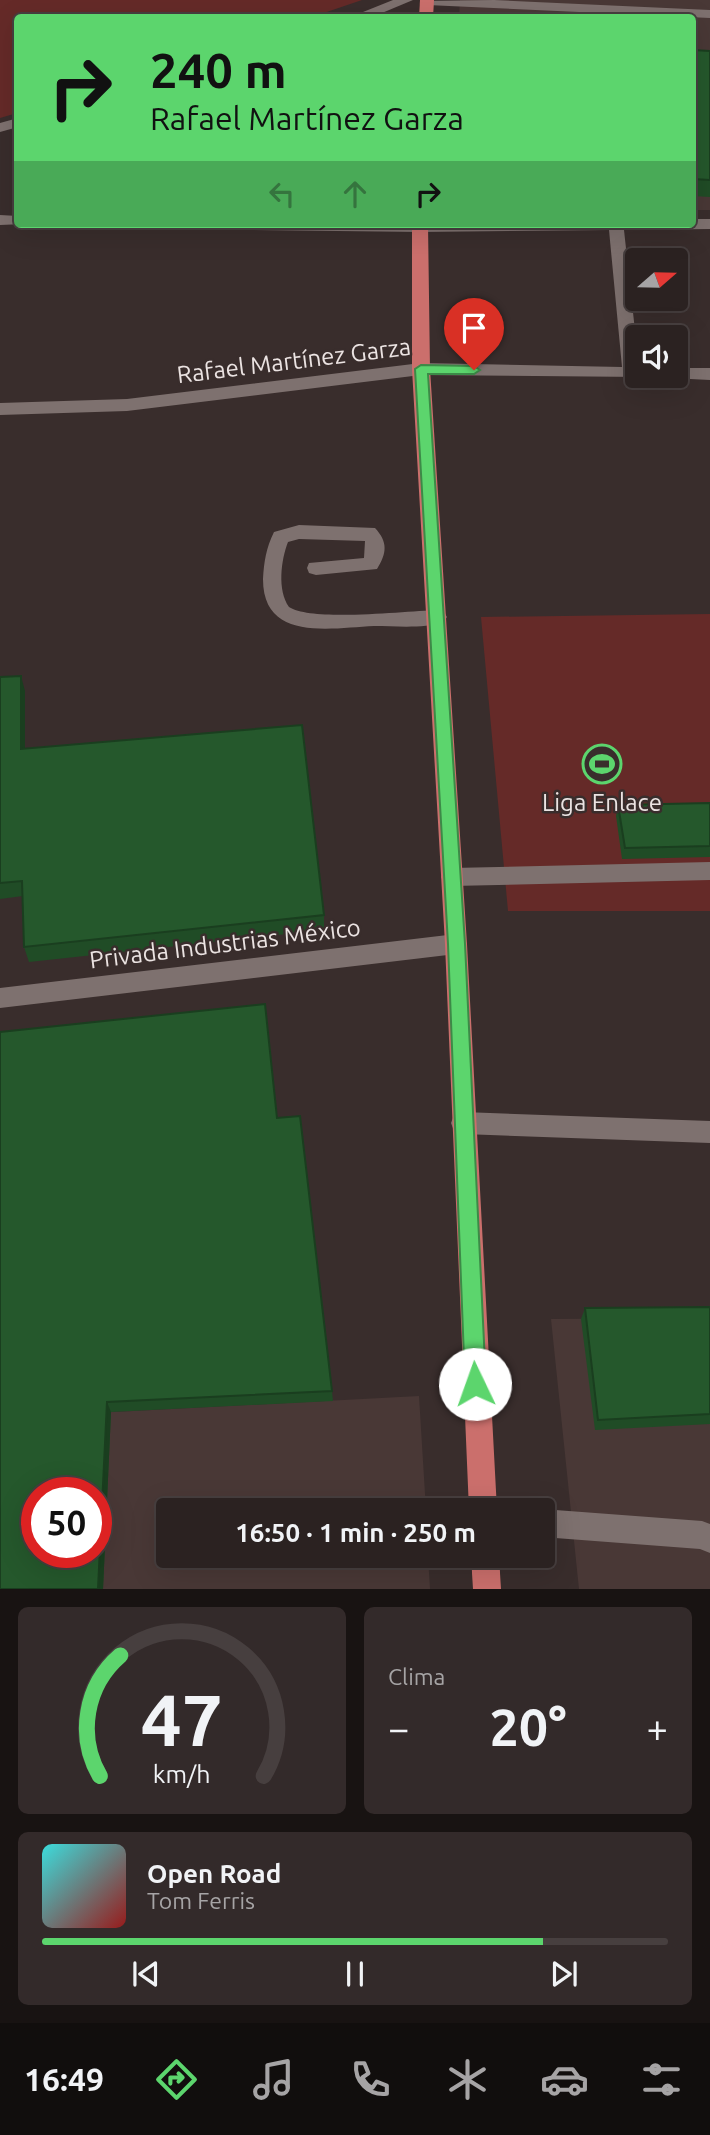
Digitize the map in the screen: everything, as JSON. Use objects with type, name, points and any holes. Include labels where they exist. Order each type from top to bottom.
[{"type":"main road","points":[[420,228],[421,369],[456,944],[482,1498]]},
{"type":"main road","points":[[486,1568],[487,1589]]},
{"type":"street","points":[[366,14],[405,0]]},
{"type":"street","points":[[427,0],[710,14]]},
{"type":"street","points":[[616,228],[628,325]]},
{"type":"street","name":"Rafael Martínez Garza","points":[[0,409],[127,405],[421,369],[625,373]]},
{"type":"street","points":[[688,374],[710,374]]},
{"type":"street","points":[[316,568],[370,564],[376,557],[377,546],[368,533],[299,532],[282,537],[273,554],[272,596],[281,611],[303,621],[436,617]]},
{"type":"street","points":[[452,877],[710,871]]},
{"type":"street","name":"Privada Industrias México","points":[[0,998],[456,944]]},
{"type":"street","points":[[463,1122],[710,1132]]},
{"type":"street","points":[[555,1524],[702,1535],[710,1539]]},
{"type":"shaded area","points":[[0,0],[362,0],[321,14],[14,14],[14,114],[0,118]]},
{"type":"shaded area","points":[[460,0],[710,0],[710,210],[696,210],[696,14],[459,14]]},
{"type":"shaded area","name":"Liga Enlace","points":[[710,614],[710,911],[508,911],[481,617]]},
{"type":"shaded area","points":[[710,1318],[710,1589],[579,1589],[551,1319]]},
{"type":"shaded area","points":[[419,1396],[425,1498],[156,1498],[156,1568],[429,1568],[430,1589],[0,1589],[0,1418]]},
{"type":"building","points":[[696,50],[710,51],[710,180],[696,179]]},
{"type":"building","points":[[21,676],[21,749],[302,725],[324,915],[24,947],[22,881],[0,883],[0,677]]},
{"type":"building","points":[[710,803],[710,846],[625,848],[618,805]]},
{"type":"building","points":[[265,1004],[277,1118],[300,1116],[332,1391],[107,1402],[103,1477],[21,1477],[21,1568],[99,1568],[98,1589],[0,1589],[0,1032]]},
{"type":"building","points":[[710,1307],[710,1414],[598,1420],[585,1308]]},
{"type":"place","name":"Liga Enlace","points":[[602,764]]},
{"type":"route","points":[[474,370],[421,369],[456,944],[475,1384]]}]
